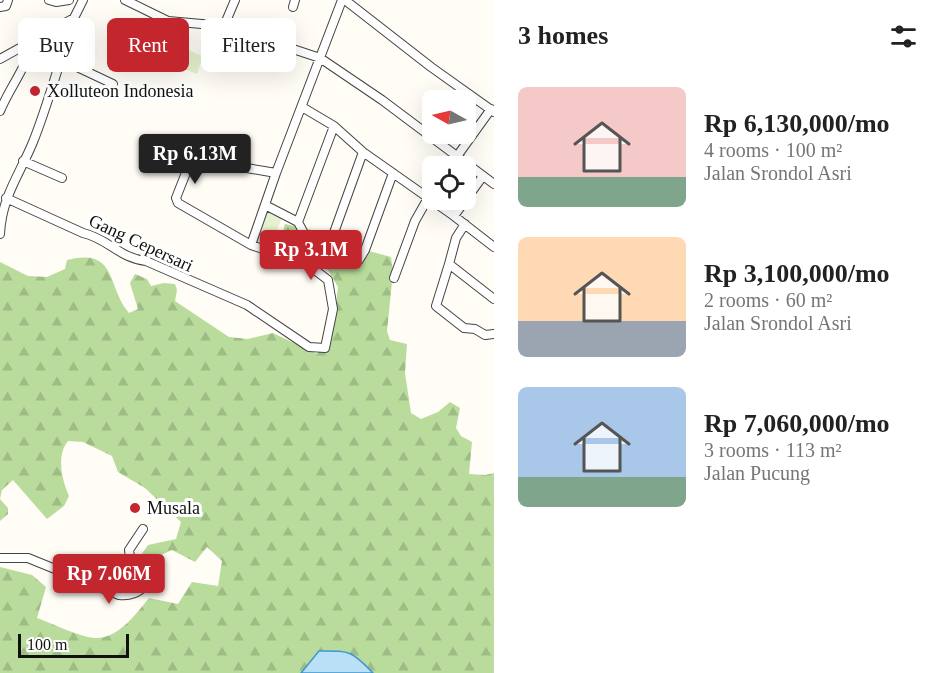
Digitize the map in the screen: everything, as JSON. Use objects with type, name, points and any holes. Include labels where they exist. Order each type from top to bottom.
[{"type":"street","points":[[0,7],[6,6],[8,0]]},
{"type":"street","points":[[49,0],[69,0]]},
{"type":"street","points":[[74,18],[82,0]]},
{"type":"street","points":[[125,0],[175,23],[201,25]]},
{"type":"street","points":[[227,18],[235,0]]},
{"type":"street","points":[[276,173],[194,159],[191,160],[177,195],[178,203],[251,245],[276,173],[320,58],[343,0],[492,110],[457,156],[382,100],[320,58],[296,50]]},
{"type":"street","points":[[0,59],[18,49]]},
{"type":"street","points":[[0,111],[21,72]]},
{"type":"street","points":[[0,234],[1,216],[6,198],[33,142],[56,72]]},
{"type":"street","points":[[88,72],[113,84]]},
{"type":"street","points":[[302,107],[334,126],[363,152],[393,173],[422,189]]},
{"type":"street","points":[[298,222],[334,126]]},
{"type":"street","points":[[327,252],[363,152]]},
{"type":"street","points":[[23,162],[62,178]]},
{"type":"street","points":[[476,171],[494,184]]},
{"type":"street","points":[[266,206],[298,222],[310,245],[349,261],[359,261],[393,173]]},
{"type":"street","points":[[454,216],[483,176]]},
{"type":"street","name":"Gang Cepersari","points":[[6,198],[94,236],[111,245],[126,257],[146,261],[247,305],[309,347],[325,348],[333,309],[329,281],[308,264],[251,245]]},
{"type":"street","points":[[394,278],[422,209]]},
{"type":"street","points":[[447,210],[494,247]]},
{"type":"street","points":[[465,224],[456,238],[436,306],[463,328],[476,330],[485,335],[494,334]]},
{"type":"street","points":[[449,264],[494,299]]},
{"type":"street","points":[[0,558],[28,558],[68,576],[119,595],[126,595],[144,588],[148,583],[149,568],[130,557],[129,550],[143,529]]},
{"type":"green space","points":[[189,51],[201,55],[197,74],[189,71]]},
{"type":"green space","points":[[267,209],[283,215],[271,246],[255,240]]},
{"type":"green space","points":[[285,224],[321,232],[347,250],[369,251],[391,257],[393,272],[387,331],[390,340],[407,344],[405,373],[411,413],[421,419],[438,412],[450,402],[460,408],[456,428],[461,436],[472,442],[469,474],[494,473],[494,673],[373,673],[349,653],[319,651],[301,673],[0,673],[0,567],[32,575],[46,587],[37,618],[95,638],[119,630],[149,598],[178,604],[192,582],[218,586],[222,561],[207,547],[195,562],[172,550],[150,560],[141,555],[148,545],[176,539],[181,522],[145,488],[118,472],[112,456],[83,442],[68,441],[64,447],[61,468],[69,496],[64,506],[47,519],[13,480],[2,490],[0,499],[0,262],[28,276],[47,277],[65,269],[67,260],[83,257],[95,259],[109,272],[129,313],[138,309],[130,283],[135,274],[147,279],[151,286],[164,283],[175,284],[177,290],[175,301],[229,337],[248,339],[273,333],[317,354],[331,332],[338,287],[328,270],[278,250]]},
{"type":"green space","points":[[0,499],[8,508],[8,514],[0,521]]},
{"type":"water","points":[[319,651],[349,653],[373,673],[301,673]]},
{"type":"place","name":"Xolluteon Indonesia","points":[[35,91]]},
{"type":"place","name":"Musala","points":[[135,508]]}]
